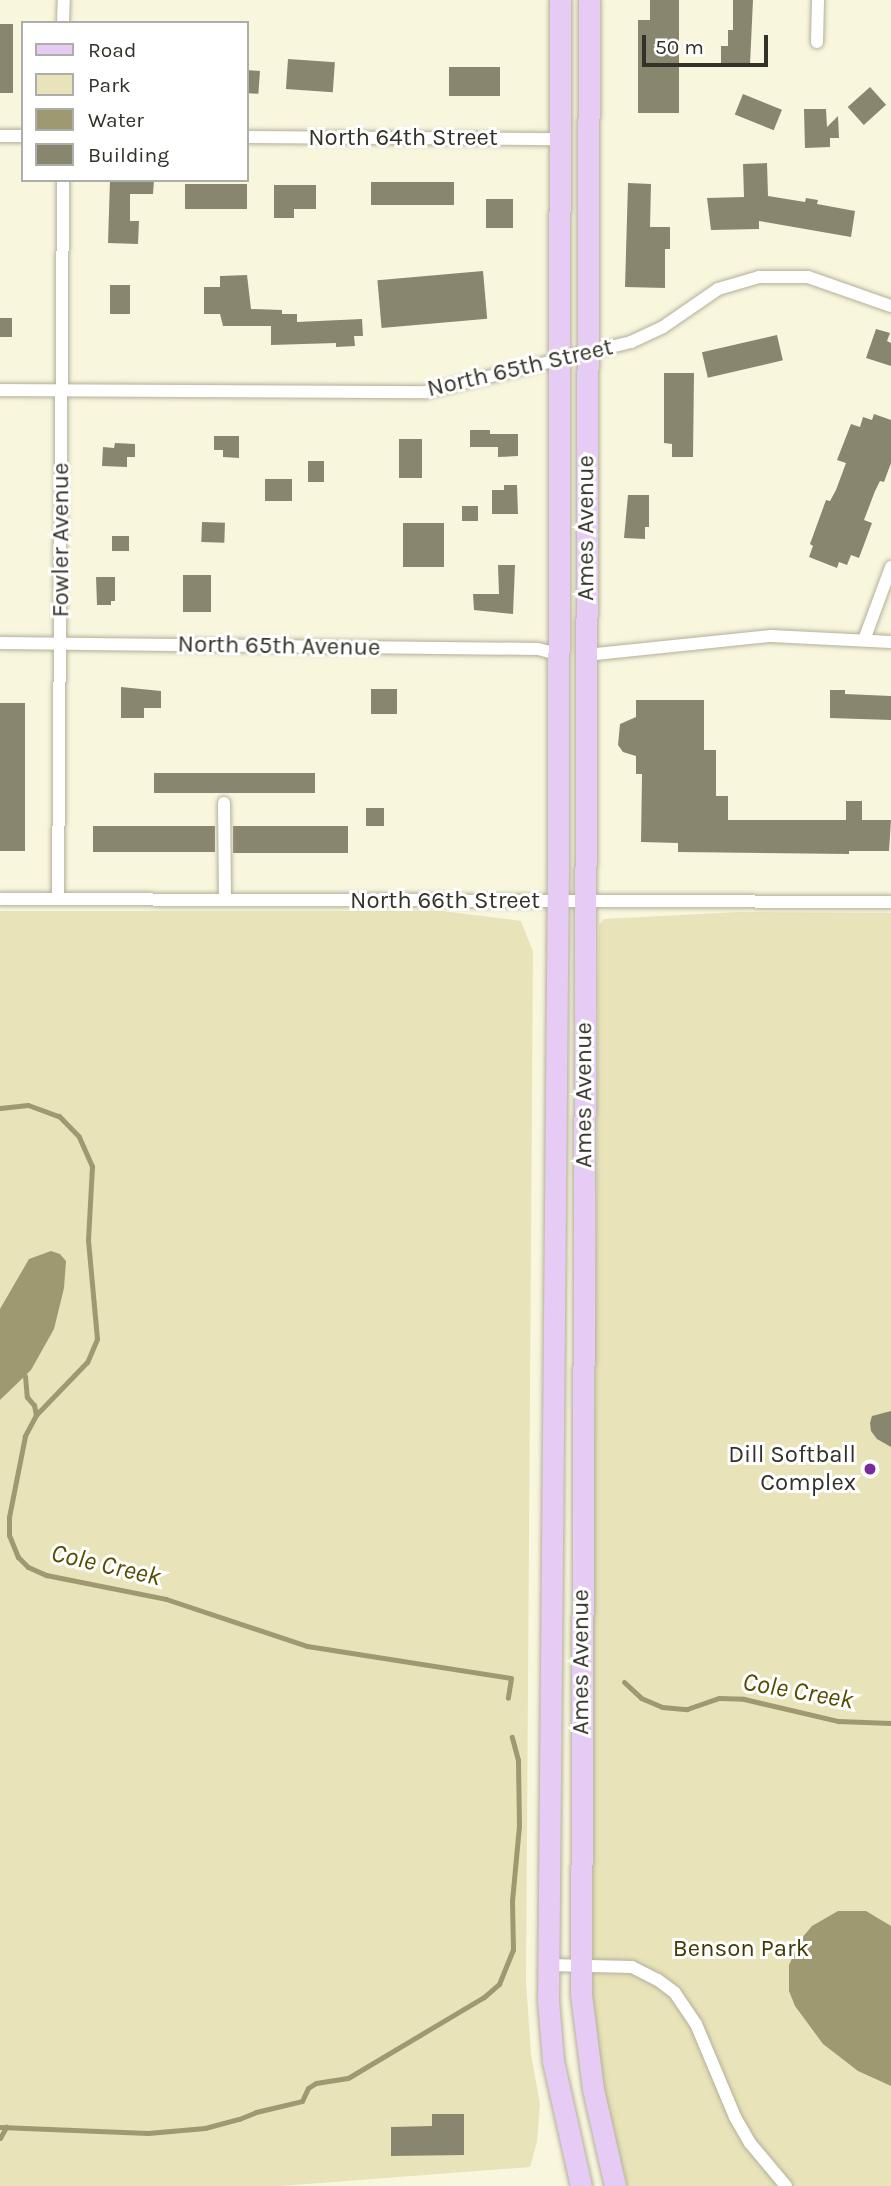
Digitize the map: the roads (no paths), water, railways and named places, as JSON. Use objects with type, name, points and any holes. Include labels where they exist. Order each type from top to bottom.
[{"type":"main road","name":"Ames Avenue","points":[[559,0],[557,902],[548,2000],[553,2061],[581,2186]]},
{"type":"main road","name":"Ames Avenue","points":[[589,0],[580,1965],[587,2058],[615,2186]]},
{"type":"street","points":[[64,0],[64,21]]},
{"type":"street","points":[[817,42],[818,0]]},
{"type":"street","points":[[0,136],[21,136]]},
{"type":"street","name":"North 64th Street","points":[[248,137],[559,139]]},
{"type":"street","name":"Fowler Avenue","points":[[58,899],[63,182]]},
{"type":"street","name":"North 65th Street","points":[[0,390],[426,393],[642,338],[718,289],[759,277],[808,277],[891,306]]},
{"type":"street","points":[[864,640],[891,567]]},
{"type":"street","points":[[586,654],[771,636],[891,642]]},
{"type":"street","name":"North 65th Avenue","points":[[0,643],[538,649],[558,654]]},
{"type":"street","points":[[224,803],[225,900]]},
{"type":"street","name":"North 66th Street","points":[[0,899],[891,902]]},
{"type":"street","points":[[549,1965],[632,1967],[658,1980],[675,1993],[696,2024],[735,2117],[750,2143],[786,2186]]},
{"type":"water","points":[[51,1251],[60,1254],[66,1261],[64,1288],[54,1329],[31,1370],[0,1400],[0,1309],[29,1259]]},
{"type":"water","points":[[838,1911],[866,1911],[891,1926],[891,2086],[858,2071],[823,2044],[795,2006],[789,1991],[789,1965],[801,1939],[812,1926]]},
{"type":"waterway","name":"Cole Creek","points":[[0,1108],[28,1105],[59,1116],[79,1137],[92,1166],[88,1240],[97,1339],[87,1362],[36,1415],[25,1436],[9,1517],[9,1535],[18,1557],[28,1567],[46,1575],[166,1599],[307,1646],[511,1678],[508,1698]]},
{"type":"waterway","points":[[25,1376],[27,1397],[34,1405],[36,1415]]},
{"type":"waterway","name":"Cole Creek","points":[[624,1682],[641,1698],[662,1707],[687,1709],[719,1698],[744,1699],[838,1721],[891,1723]]},
{"type":"waterway","points":[[0,2127],[148,2133],[205,2128],[239,2119],[302,2101],[308,2088],[316,2083],[348,2078],[484,1997],[499,1984],[513,1950],[512,1901],[519,1826],[518,1760],[512,1737]]},
{"type":"waterway","points":[[0,2138],[6,2127]]},
{"type":"place","name":"Dill Softball Complex","points":[[870,1469]]},
{"type":"park label","name":"Benson Park","points":[[741,1949]]}]
